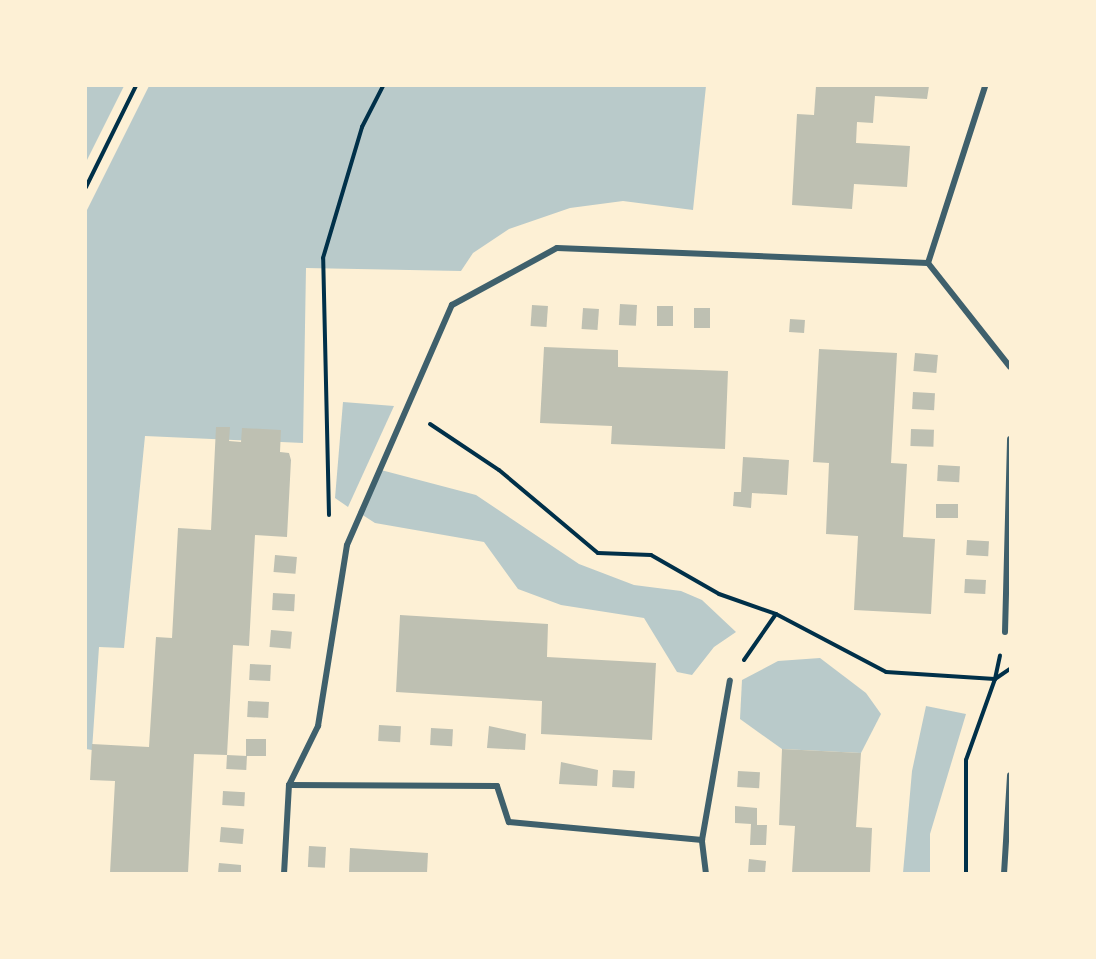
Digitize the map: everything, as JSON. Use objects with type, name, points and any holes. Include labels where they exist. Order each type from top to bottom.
[{"type":"street","points":[[928,263],[985,86]]},
{"type":"street","points":[[285,873],[289,784],[318,726],[346,545],[452,305],[556,248],[928,263],[1011,367]]},
{"type":"street","points":[[1005,632],[1011,439]]},
{"type":"street","points":[[706,873],[702,840],[730,680]]},
{"type":"street","points":[[1004,873],[1011,775]]},
{"type":"street","points":[[289,784],[497,786],[508,822],[702,840]]},
{"type":"path","points":[[86,186],[136,86]]},
{"type":"path","points":[[346,545],[329,515],[323,258],[362,127],[383,86]]},
{"type":"path","points":[[406,408],[500,470],[598,553],[651,555],[719,594],[776,614],[886,672],[995,679],[1011,669]]},
{"type":"path","points":[[730,680],[776,614]]},
{"type":"path","points":[[966,873],[966,760],[995,679]]},
{"type":"shaded area","points":[[86,86],[124,86],[86,162]]},
{"type":"shaded area","points":[[149,86],[706,86],[693,210],[623,201],[570,208],[509,229],[473,253],[461,271],[306,268],[303,443],[145,436],[124,648],[99,647],[92,750],[86,749],[86,212]]},
{"type":"shaded area","points":[[343,402],[394,406],[348,507],[335,498]]},
{"type":"shaded area","points":[[381,470],[476,495],[579,564],[634,585],[681,591],[702,600],[736,632],[714,647],[692,675],[677,672],[644,618],[561,605],[518,589],[484,542],[375,523],[358,512]]},
{"type":"shaded area","points":[[820,658],[866,693],[881,714],[861,753],[782,749],[740,719],[742,680],[778,661]]},
{"type":"shaded area","points":[[926,706],[966,714],[930,834],[930,873],[903,873],[912,771]]},
{"type":"building","points":[[816,86],[929,86],[927,99],[875,96],[873,123],[857,122],[856,143],[910,146],[907,187],[854,184],[852,209],[792,205],[797,114],[814,115]]},
{"type":"building","points":[[620,304],[637,305],[636,326],[619,325]]},
{"type":"building","points":[[532,305],[548,306],[546,327],[531,326]]},
{"type":"building","points":[[657,306],[673,306],[673,326],[657,326]]},
{"type":"building","points":[[583,308],[599,309],[597,330],[582,329]]},
{"type":"building","points":[[694,308],[710,308],[710,328],[694,328]]},
{"type":"building","points":[[790,319],[805,320],[804,333],[789,332]]},
{"type":"building","points":[[544,347],[618,350],[618,367],[728,371],[725,449],[611,444],[612,426],[540,423]]},
{"type":"building","points":[[819,349],[897,353],[891,463],[907,464],[903,537],[935,539],[931,614],[854,610],[858,536],[826,534],[829,463],[813,462]]},
{"type":"building","points":[[915,353],[938,355],[936,373],[913,371]]},
{"type":"building","points":[[913,392],[935,393],[934,410],[912,409]]},
{"type":"building","points":[[216,427],[230,427],[229,441],[241,442],[242,428],[281,430],[280,452],[289,453],[291,460],[287,537],[255,535],[249,646],[233,645],[227,755],[194,754],[188,873],[110,873],[115,781],[90,780],[92,744],[149,747],[156,637],[172,638],[178,528],[211,530]]},
{"type":"building","points":[[911,429],[934,430],[933,447],[910,446]]},
{"type":"building","points":[[743,457],[789,460],[787,495],[752,493],[751,508],[733,506],[734,492],[741,492]]},
{"type":"building","points":[[938,465],[960,466],[959,482],[937,481]]},
{"type":"building","points":[[936,504],[958,504],[958,518],[936,518]]},
{"type":"building","points":[[967,540],[989,541],[988,556],[966,555]]},
{"type":"building","points":[[275,555],[297,557],[295,574],[274,572]]},
{"type":"building","points":[[965,579],[986,580],[985,594],[964,593]]},
{"type":"building","points":[[273,593],[295,594],[294,611],[272,610]]},
{"type":"building","points":[[400,615],[548,624],[547,657],[656,663],[652,740],[541,734],[542,701],[396,692]]},
{"type":"building","points":[[271,630],[292,632],[290,649],[270,647]]},
{"type":"building","points":[[250,664],[271,665],[270,681],[249,680]]},
{"type":"building","points":[[248,701],[269,702],[268,718],[247,717]]},
{"type":"building","points":[[379,725],[401,726],[400,742],[378,741]]},
{"type":"building","points":[[489,726],[526,734],[525,750],[487,748]]},
{"type":"building","points":[[431,728],[453,729],[452,746],[430,745]]},
{"type":"building","points":[[246,739],[266,739],[266,756],[246,756]]},
{"type":"building","points":[[782,749],[861,753],[856,827],[872,828],[870,873],[792,873],[795,826],[779,825]]},
{"type":"building","points":[[227,755],[247,756],[246,770],[226,769]]},
{"type":"building","points":[[561,762],[598,770],[597,786],[559,784]]},
{"type":"building","points":[[613,770],[635,771],[634,788],[612,787]]},
{"type":"building","points":[[738,771],[760,772],[759,788],[737,787]]},
{"type":"building","points":[[223,791],[245,792],[244,806],[222,805]]},
{"type":"building","points":[[735,806],[757,808],[757,825],[767,825],[766,845],[750,845],[751,824],[735,823]]},
{"type":"building","points":[[221,827],[244,829],[243,844],[220,842]]},
{"type":"building","points":[[309,846],[326,847],[325,868],[308,867]]},
{"type":"building","points":[[350,848],[428,853],[427,873],[349,873]]},
{"type":"building","points":[[749,859],[766,861],[765,873],[748,873]]},
{"type":"building","points":[[219,863],[241,865],[241,873],[218,873]]}]
